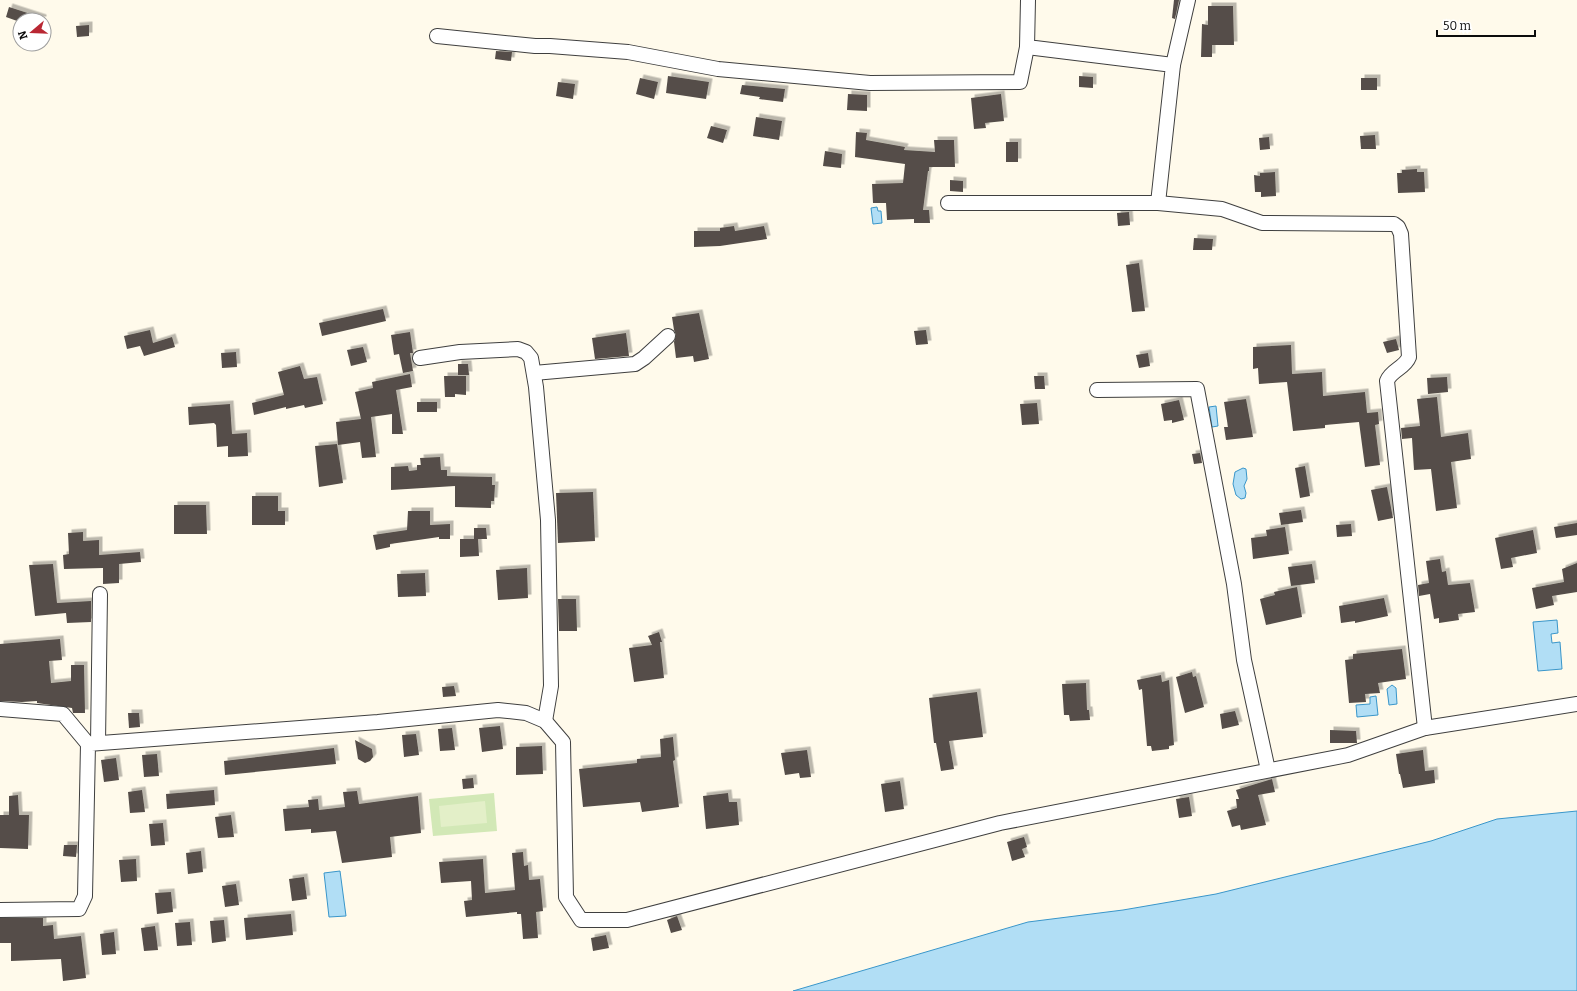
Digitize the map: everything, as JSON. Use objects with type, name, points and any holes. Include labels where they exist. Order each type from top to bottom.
[{"type":"street","points":[[437,36],[535,46],[628,52],[718,69],[870,83],[1020,82],[1027,48],[1028,0]]},
{"type":"street","points":[[1158,204],[1173,64],[1188,0]]},
{"type":"street","points":[[1027,48],[1173,64]]},
{"type":"street","points":[[948,203],[1158,204],[1222,209],[1262,223],[1394,224],[1398,227],[1401,234],[1409,357],[1405,364],[1392,374],[1387,382],[1425,728]]},
{"type":"street","points":[[534,374],[635,364],[644,358],[668,336]]},
{"type":"street","points":[[420,358],[460,352],[518,350],[526,352],[531,358],[534,374],[548,520],[552,686],[546,721]]},
{"type":"street","points":[[1097,390],[1197,389],[1234,584],[1244,660],[1268,770]]},
{"type":"street","points":[[0,910],[78,909],[85,896],[100,594]]},
{"type":"street","points":[[0,709],[63,714],[93,743],[378,722],[498,710],[526,713],[546,721],[563,742],[566,897],[581,920],[627,920],[1000,823],[1348,755],[1425,728],[1577,704]]},
{"type":"green space","points":[[494,793],[497,831],[433,836],[429,799]]},
{"type":"green space","points":[[485,801],[487,823],[441,827],[439,806]]},
{"type":"water","points":[[877,207],[878,211],[881,211],[882,223],[873,224],[871,208]]},
{"type":"water","points":[[1216,406],[1218,426],[1212,427],[1209,407]]},
{"type":"water","points":[[1243,468],[1246,469],[1247,479],[1244,486],[1246,493],[1245,498],[1241,499],[1236,495],[1233,484],[1235,472]]},
{"type":"water","points":[[1557,620],[1558,633],[1551,634],[1552,643],[1560,642],[1562,669],[1538,671],[1533,622]]},
{"type":"water","points":[[1392,685],[1396,688],[1397,704],[1389,705],[1387,689]]},
{"type":"water","points":[[1376,696],[1378,715],[1357,717],[1356,705],[1370,704],[1370,697]]},
{"type":"water","points":[[1577,811],[1577,991],[793,991],[1028,922],[1123,910],[1216,894],[1431,841],[1497,819]]},
{"type":"water","points":[[340,871],[346,916],[329,917],[324,873]]},
{"type":"building","points":[[1174,0],[1179,0],[1175,19],[1172,18]]},
{"type":"building","points":[[1208,6],[1233,6],[1234,45],[1212,45],[1212,57],[1201,57],[1202,24],[1208,25]]},
{"type":"building","points":[[9,7],[24,12],[12,12],[12,19],[6,17]]},
{"type":"building","points":[[89,25],[89,36],[77,37],[76,26]]},
{"type":"building","points":[[496,51],[512,52],[511,61],[495,59]]},
{"type":"building","points":[[668,76],[709,82],[706,99],[666,93]]},
{"type":"building","points":[[1079,76],[1093,77],[1093,88],[1079,87]]},
{"type":"building","points":[[640,78],[658,82],[654,99],[636,94]]},
{"type":"building","points":[[1361,78],[1377,78],[1377,90],[1361,90]]},
{"type":"building","points":[[558,82],[575,84],[573,99],[556,96]]},
{"type":"building","points":[[742,85],[785,89],[783,102],[759,99],[760,97],[740,94]]},
{"type":"building","points":[[848,94],[867,95],[867,111],[847,110]]},
{"type":"building","points":[[1001,94],[1004,121],[985,123],[986,128],[974,129],[971,98]]},
{"type":"building","points":[[756,117],[782,121],[779,140],[753,136]]},
{"type":"building","points":[[711,126],[727,130],[723,143],[707,138]]},
{"type":"building","points":[[856,132],[867,133],[866,140],[905,147],[904,150],[935,152],[934,140],[954,140],[955,167],[929,167],[923,210],[929,210],[930,223],[914,223],[914,219],[887,220],[886,203],[873,203],[872,184],[903,183],[905,164],[855,157]]},
{"type":"building","points":[[1375,135],[1376,149],[1361,149],[1360,136]]},
{"type":"building","points":[[1269,137],[1270,149],[1260,150],[1259,138]]},
{"type":"building","points":[[1006,142],[1018,142],[1018,162],[1006,162]]},
{"type":"building","points":[[825,151],[842,154],[841,168],[823,166]]},
{"type":"building","points":[[1417,169],[1417,172],[1424,172],[1425,192],[1398,193],[1397,173],[1402,173],[1402,170]]},
{"type":"building","points":[[1275,172],[1276,196],[1261,197],[1261,192],[1255,192],[1254,175],[1260,176],[1260,173]]},
{"type":"building","points":[[950,180],[963,181],[963,192],[950,191]]},
{"type":"building","points":[[1129,212],[1130,225],[1118,226],[1117,213]]},
{"type":"building","points":[[734,226],[735,231],[764,226],[767,239],[720,246],[694,247],[694,231],[720,231],[720,228]]},
{"type":"building","points":[[1194,238],[1213,239],[1212,250],[1193,250]]},
{"type":"building","points":[[1139,263],[1145,311],[1132,312],[1126,265]]},
{"type":"building","points":[[383,309],[386,321],[322,336],[319,323]]},
{"type":"building","points":[[699,313],[709,359],[694,362],[693,356],[676,358],[674,342],[676,335],[672,317]]},
{"type":"building","points":[[150,330],[153,343],[172,337],[175,347],[144,356],[140,346],[127,349],[124,336]]},
{"type":"building","points":[[926,330],[928,344],[916,345],[914,331]]},
{"type":"building","points":[[410,332],[413,353],[410,353],[413,371],[403,373],[399,354],[394,355],[391,335]]},
{"type":"building","points":[[626,333],[629,356],[595,359],[592,338]]},
{"type":"building","points":[[1396,339],[1399,350],[1387,353],[1383,342]]},
{"type":"building","points":[[1291,345],[1292,374],[1322,372],[1323,396],[1365,392],[1367,413],[1378,412],[1379,424],[1375,425],[1380,465],[1365,467],[1359,422],[1325,425],[1325,428],[1293,431],[1287,382],[1259,384],[1258,368],[1253,369],[1253,347]]},
{"type":"building","points":[[363,347],[367,362],[351,366],[347,350]]},
{"type":"building","points":[[236,352],[237,367],[222,368],[221,353]]},
{"type":"building","points":[[1148,353],[1150,366],[1139,368],[1136,355]]},
{"type":"building","points":[[458,364],[468,364],[469,375],[458,375]]},
{"type":"building","points":[[300,366],[304,379],[317,377],[323,404],[305,408],[304,405],[286,409],[286,407],[254,415],[252,403],[284,395],[278,372]]},
{"type":"building","points":[[410,374],[412,387],[396,390],[403,434],[392,434],[392,414],[371,417],[376,457],[362,458],[360,442],[338,445],[336,422],[361,419],[355,392],[373,388],[372,382]]},
{"type":"building","points":[[444,376],[466,376],[466,395],[455,394],[455,397],[445,397]]},
{"type":"building","points":[[1034,376],[1044,376],[1045,389],[1035,389]]},
{"type":"building","points":[[1447,377],[1448,392],[1428,394],[1427,378]]},
{"type":"building","points":[[1437,397],[1441,437],[1468,433],[1471,459],[1451,462],[1457,508],[1436,511],[1431,469],[1414,470],[1412,438],[1402,439],[1401,428],[1420,426],[1417,399]]},
{"type":"building","points":[[1246,399],[1253,437],[1226,440],[1224,427],[1228,427],[1224,402]]},
{"type":"building","points":[[1179,400],[1184,420],[1172,423],[1172,420],[1164,421],[1161,404]]},
{"type":"building","points":[[417,402],[437,402],[437,412],[417,412]]},
{"type":"building","points":[[1037,403],[1039,424],[1022,425],[1020,404]]},
{"type":"building","points":[[230,404],[232,434],[247,433],[248,456],[228,457],[228,446],[217,447],[216,425],[214,423],[189,425],[188,407]]},
{"type":"building","points":[[337,444],[343,483],[319,487],[315,446]]},
{"type":"building","points":[[1200,453],[1202,463],[1194,464],[1192,454]]},
{"type":"building","points":[[440,457],[441,470],[447,470],[447,476],[492,477],[492,485],[495,485],[494,501],[491,501],[491,508],[455,507],[455,486],[391,490],[391,467],[408,466],[409,471],[417,470],[417,465],[421,465],[420,458]]},
{"type":"building","points":[[1305,466],[1310,496],[1300,498],[1295,468]]},
{"type":"building","points":[[1387,487],[1393,518],[1378,521],[1371,490]]},
{"type":"building","points":[[593,492],[595,541],[558,543],[556,493]]},
{"type":"building","points":[[252,496],[278,496],[278,511],[285,511],[285,525],[252,525]]},
{"type":"building","points":[[174,505],[206,505],[207,534],[174,534]]},
{"type":"building","points":[[1301,510],[1303,522],[1281,525],[1279,513]]},
{"type":"building","points":[[408,511],[430,511],[430,525],[450,524],[450,539],[439,539],[439,537],[390,544],[390,547],[376,550],[373,535],[407,530]]},
{"type":"building","points":[[1577,523],[1577,535],[1556,538],[1554,527]]},
{"type":"building","points":[[1351,524],[1352,536],[1337,537],[1336,525]]},
{"type":"building","points":[[1285,527],[1289,554],[1253,559],[1251,538],[1267,536],[1266,530]]},
{"type":"building","points":[[474,528],[486,528],[487,539],[478,539],[479,556],[460,557],[460,539],[474,539]]},
{"type":"building","points":[[1533,530],[1537,553],[1511,558],[1513,567],[1501,569],[1495,538]]},
{"type":"building","points":[[83,532],[83,541],[99,540],[99,555],[140,552],[141,562],[119,564],[119,583],[103,584],[103,568],[64,569],[63,555],[69,554],[68,533]]},
{"type":"building","points":[[1440,559],[1442,572],[1446,571],[1448,585],[1470,583],[1475,612],[1458,614],[1459,620],[1439,623],[1439,618],[1434,619],[1430,594],[1419,596],[1418,585],[1429,583],[1426,561]]},
{"type":"building","points":[[1577,563],[1577,592],[1552,596],[1554,605],[1536,609],[1532,588],[1564,582],[1562,569]]},
{"type":"building","points":[[53,564],[57,603],[91,601],[91,622],[67,623],[66,613],[35,616],[29,565]]},
{"type":"building","points":[[1312,564],[1315,583],[1291,586],[1288,567]]},
{"type":"building","points":[[527,568],[528,598],[498,600],[496,570]]},
{"type":"building","points":[[425,573],[426,596],[398,597],[397,574]]},
{"type":"building","points":[[1297,587],[1302,617],[1266,625],[1260,599],[1275,595],[1274,592]]},
{"type":"building","points":[[1384,598],[1388,616],[1355,623],[1355,621],[1341,623],[1339,606]]},
{"type":"building","points":[[558,599],[576,599],[577,631],[559,631]]},
{"type":"building","points":[[659,632],[662,642],[660,642],[664,678],[634,682],[629,648],[652,645],[648,636]]},
{"type":"building","points":[[60,639],[62,660],[49,661],[51,683],[71,681],[71,665],[84,665],[85,713],[73,713],[72,708],[37,703],[37,701],[0,701],[0,644]]},
{"type":"building","points":[[1402,649],[1406,679],[1378,683],[1380,693],[1365,694],[1366,702],[1349,703],[1345,660],[1353,659],[1353,654]]},
{"type":"building","points":[[1192,672],[1193,677],[1196,676],[1204,707],[1185,713],[1176,677]]},
{"type":"building","points":[[1161,675],[1162,682],[1169,680],[1174,745],[1169,746],[1169,749],[1152,751],[1151,746],[1147,746],[1142,689],[1139,690],[1137,680]]},
{"type":"building","points":[[1086,683],[1087,710],[1089,710],[1090,720],[1070,721],[1069,715],[1064,715],[1062,684]]},
{"type":"building","points":[[454,686],[456,696],[443,697],[442,687]]},
{"type":"building","points":[[977,692],[983,737],[949,741],[954,769],[941,771],[936,743],[934,743],[929,698]]},
{"type":"building","points":[[1235,711],[1239,725],[1222,729],[1220,714]]},
{"type":"building","points":[[128,713],[139,713],[140,727],[129,728]]},
{"type":"building","points":[[500,726],[503,749],[482,752],[479,728]]},
{"type":"building","points":[[452,728],[455,750],[440,751],[438,729]]},
{"type":"building","points":[[1330,730],[1356,731],[1357,743],[1330,743]]},
{"type":"building","points":[[416,734],[419,755],[404,757],[402,735]]},
{"type":"building","points":[[673,737],[675,760],[673,761],[679,807],[642,812],[640,802],[583,807],[579,769],[637,763],[637,759],[661,757],[660,739]]},
{"type":"building","points":[[355,740],[372,749],[373,757],[370,761],[365,763],[358,759]]},
{"type":"building","points":[[542,746],[543,774],[516,775],[516,747]]},
{"type":"building","points":[[334,748],[336,764],[225,775],[224,761]]},
{"type":"building","points":[[807,750],[811,777],[800,778],[799,773],[785,775],[781,753]]},
{"type":"building","points":[[1423,750],[1425,771],[1434,770],[1435,783],[1403,788],[1396,754]]},
{"type":"building","points":[[157,754],[159,776],[144,777],[142,755]]},
{"type":"building","points":[[116,758],[119,780],[104,782],[101,760]]},
{"type":"building","points":[[473,778],[474,788],[463,789],[462,779]]},
{"type":"building","points":[[1272,779],[1275,792],[1258,795],[1266,825],[1241,830],[1240,825],[1232,827],[1227,811],[1237,808],[1236,799],[1239,799],[1236,790]]},
{"type":"building","points":[[900,781],[904,809],[885,812],[881,784]]},
{"type":"building","points":[[142,790],[145,812],[130,813],[128,792]]},
{"type":"building","points":[[214,790],[215,805],[167,809],[166,794]]},
{"type":"building","points":[[357,791],[359,804],[418,796],[421,833],[390,837],[392,857],[342,863],[336,831],[311,833],[311,829],[285,831],[283,809],[309,807],[308,800],[318,799],[319,810],[345,807],[343,792]]},
{"type":"building","points":[[728,793],[729,802],[737,802],[739,825],[706,829],[703,796]]},
{"type":"building","points":[[18,795],[19,815],[29,815],[28,849],[0,848],[0,815],[9,815],[9,796]]},
{"type":"building","points":[[1189,797],[1192,816],[1179,818],[1176,799]]},
{"type":"building","points":[[231,815],[234,837],[218,838],[215,817]]},
{"type":"building","points":[[163,823],[165,845],[151,846],[149,824]]},
{"type":"building","points":[[1024,837],[1027,847],[1022,849],[1025,857],[1012,861],[1007,842]]},
{"type":"building","points":[[64,845],[77,845],[76,857],[63,856]]},
{"type":"building","points":[[201,851],[203,872],[188,874],[186,853]]},
{"type":"building","points":[[523,852],[524,866],[528,865],[529,880],[540,879],[543,911],[536,912],[538,938],[523,939],[521,914],[517,914],[517,912],[466,917],[464,901],[472,900],[471,881],[441,883],[439,862],[483,859],[485,893],[515,890],[512,853]]},
{"type":"building","points":[[136,859],[137,881],[121,882],[119,860]]},
{"type":"building","points":[[304,877],[307,899],[292,901],[289,879]]},
{"type":"building","points":[[236,884],[239,905],[225,907],[222,886]]},
{"type":"building","points":[[171,892],[173,912],[157,914],[155,893]]},
{"type":"building","points":[[291,914],[293,935],[246,940],[244,918]]},
{"type":"building","points":[[677,916],[682,930],[671,933],[667,920]]},
{"type":"building","points":[[0,918],[43,918],[43,926],[53,925],[54,939],[81,936],[86,978],[63,981],[61,959],[11,961],[11,943],[0,943]]},
{"type":"building","points":[[224,920],[226,941],[212,943],[210,921]]},
{"type":"building","points":[[190,922],[192,945],[177,946],[175,923]]},
{"type":"building","points":[[155,926],[158,950],[144,951],[141,928]]},
{"type":"building","points":[[114,932],[116,954],[102,955],[100,934]]},
{"type":"building","points":[[606,935],[609,948],[593,951],[591,938]]}]
